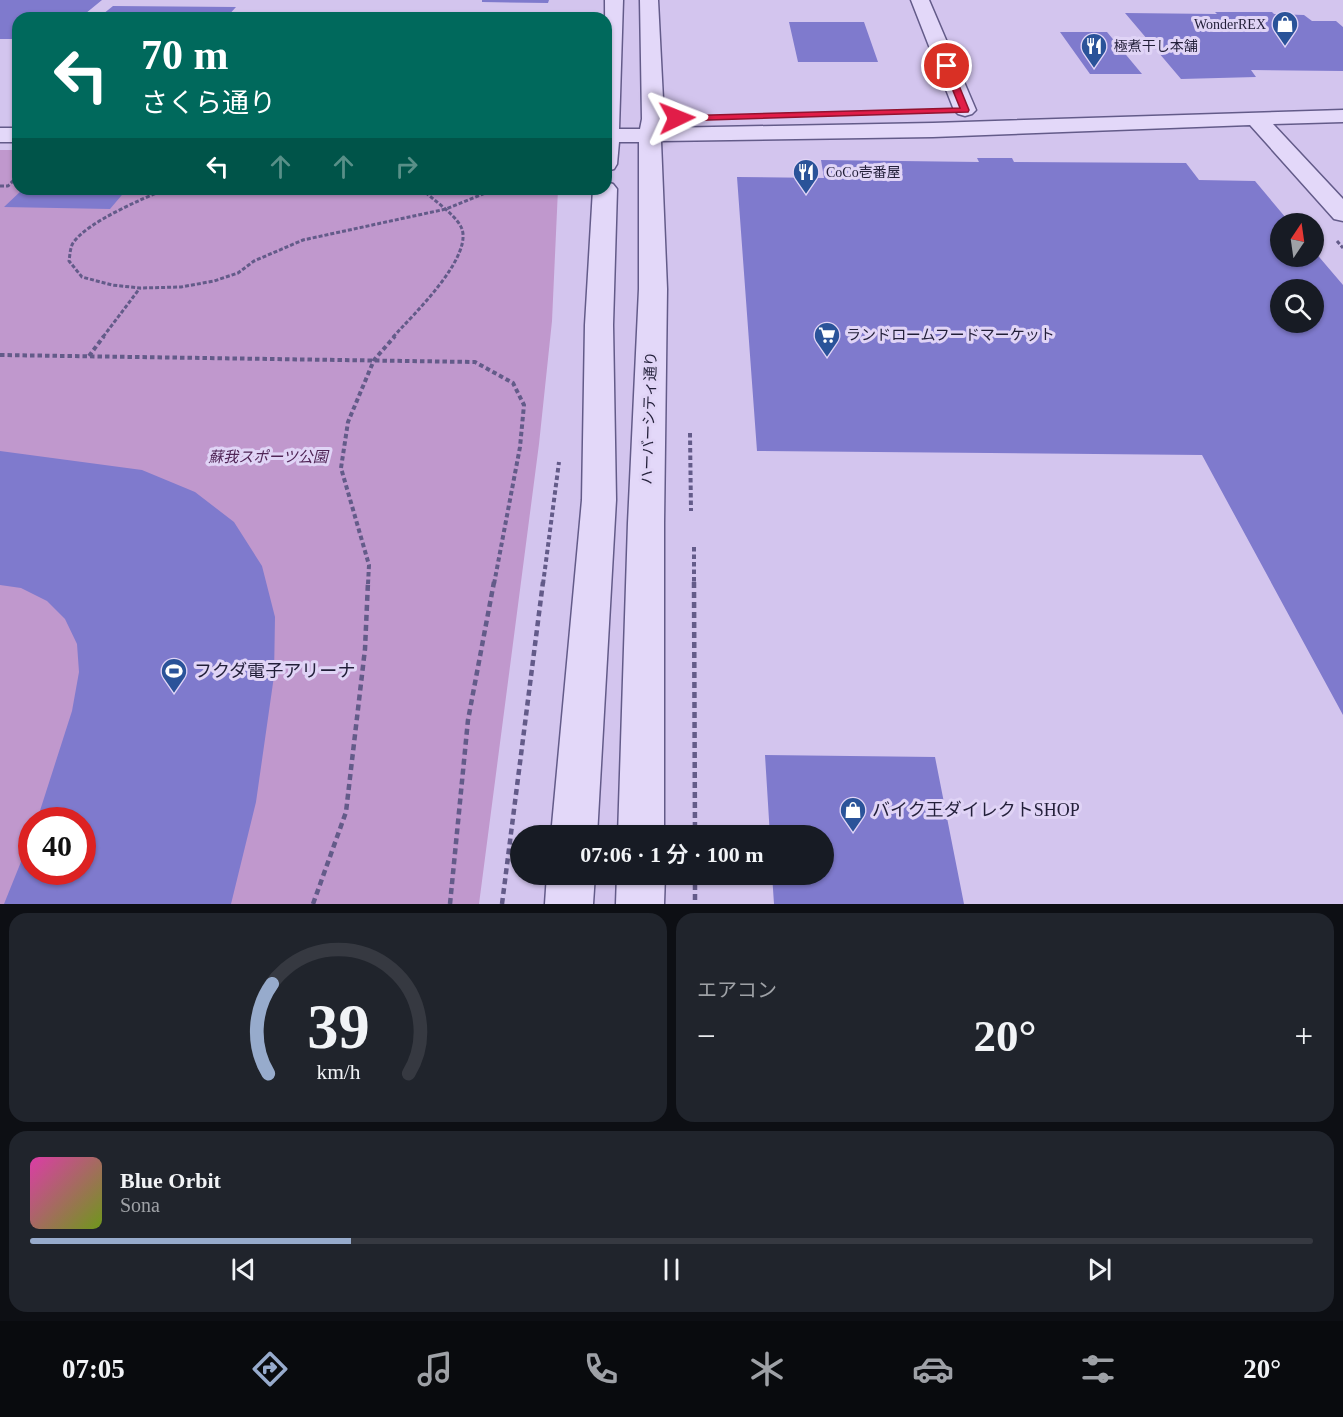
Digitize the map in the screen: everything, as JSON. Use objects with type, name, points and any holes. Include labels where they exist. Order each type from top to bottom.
[{"type":"street","points":[[612,43],[614,0]]},
{"type":"street","name":"ハーバーシティ通り","points":[[641,825],[646,523],[653,289],[649,0]]},
{"type":"street","points":[[920,0],[965,110]]},
{"type":"street","points":[[612,130],[965,110],[1343,100]]},
{"type":"street","points":[[651,127],[933,130],[1343,116]]},
{"type":"street","points":[[1256,118],[1343,214]]},
{"type":"street","points":[[575,825],[599,500],[599,326],[605,195]]},
{"type":"street","points":[[569,904],[570,885]]},
{"type":"street","points":[[640,904],[641,885]]},
{"type":"path","points":[[153,195],[83,233],[73,244],[69,261],[82,277],[111,285],[140,288],[181,287],[214,281],[238,273],[254,261],[303,240],[446,209],[480,195]]},
{"type":"path","points":[[313,904],[346,812],[365,649],[369,565],[341,468],[348,423],[374,360],[453,267],[464,240],[460,225],[429,195]]},
{"type":"path","points":[[1336,240],[1343,248]]},
{"type":"path","points":[[89,356],[140,288]]},
{"type":"path","points":[[0,355],[475,362],[513,382],[524,405],[520,447],[468,720],[450,904]]},
{"type":"path","points":[[689,428],[691,511]]},
{"type":"path","points":[[502,904],[560,455]]},
{"type":"path","points":[[694,547],[695,825]]},
{"type":"path","points":[[695,885],[695,904]]},
{"type":"green space","name":"蘇我スポーツ公園","points":[[0,150],[12,150],[12,195],[558,195],[552,321],[539,444],[479,904],[0,904]]},
{"type":"building","points":[[0,0],[102,0],[87,12],[12,12],[12,39],[0,39]]},
{"type":"building","points":[[482,0],[549,0],[548,3],[482,2]]},
{"type":"building","points":[[113,6],[236,7],[231,12],[106,12]]},
{"type":"building","points":[[1215,12],[1272,12],[1274,14],[1304,15],[1312,21],[1336,21],[1343,27],[1343,71],[1251,70],[1256,77],[1181,79],[1125,13],[1217,14]]},
{"type":"building","points":[[789,22],[864,22],[878,62],[798,62]]},
{"type":"building","points":[[1060,32],[1107,32],[1142,74],[1090,74]]},
{"type":"building","points":[[977,158],[1012,158],[1014,162],[1186,163],[1199,180],[1255,181],[1282,213],[1270,213],[1270,267],[1324,267],[1324,263],[1343,285],[1343,715],[1202,455],[757,451],[737,177],[824,178],[821,160],[979,162]]},
{"type":"building","points":[[17,195],[122,195],[110,209],[4,207]]},
{"type":"building","name":"フクダ電子アリーナ","points":[[0,451],[142,470],[195,492],[234,522],[262,566],[275,617],[274,676],[256,802],[231,904],[4,904],[18,869],[18,885],[96,885],[96,807],[41,807],[72,711],[79,672],[77,644],[65,619],[47,601],[21,588],[0,585]]},
{"type":"building","points":[[765,755],[935,757],[964,904],[774,904],[773,885],[834,885],[834,825],[769,825]]},
{"type":"place","name":"WonderREX","points":[[1285,47]]},
{"type":"place","name":"極煮干し本舗","points":[[1094,69]]},
{"type":"place","name":"CoCo壱番屋","points":[[806,195]]},
{"type":"place","name":"ランドロームフードマーケット","points":[[827,358]]},
{"type":"place","name":"フクダ電子アリーナ","points":[[174,694]]},
{"type":"place","name":"バイク王ダイレクトSHOP","points":[[853,833]]},
{"type":"route","points":[[677,118],[965,110],[947,66]]}]
